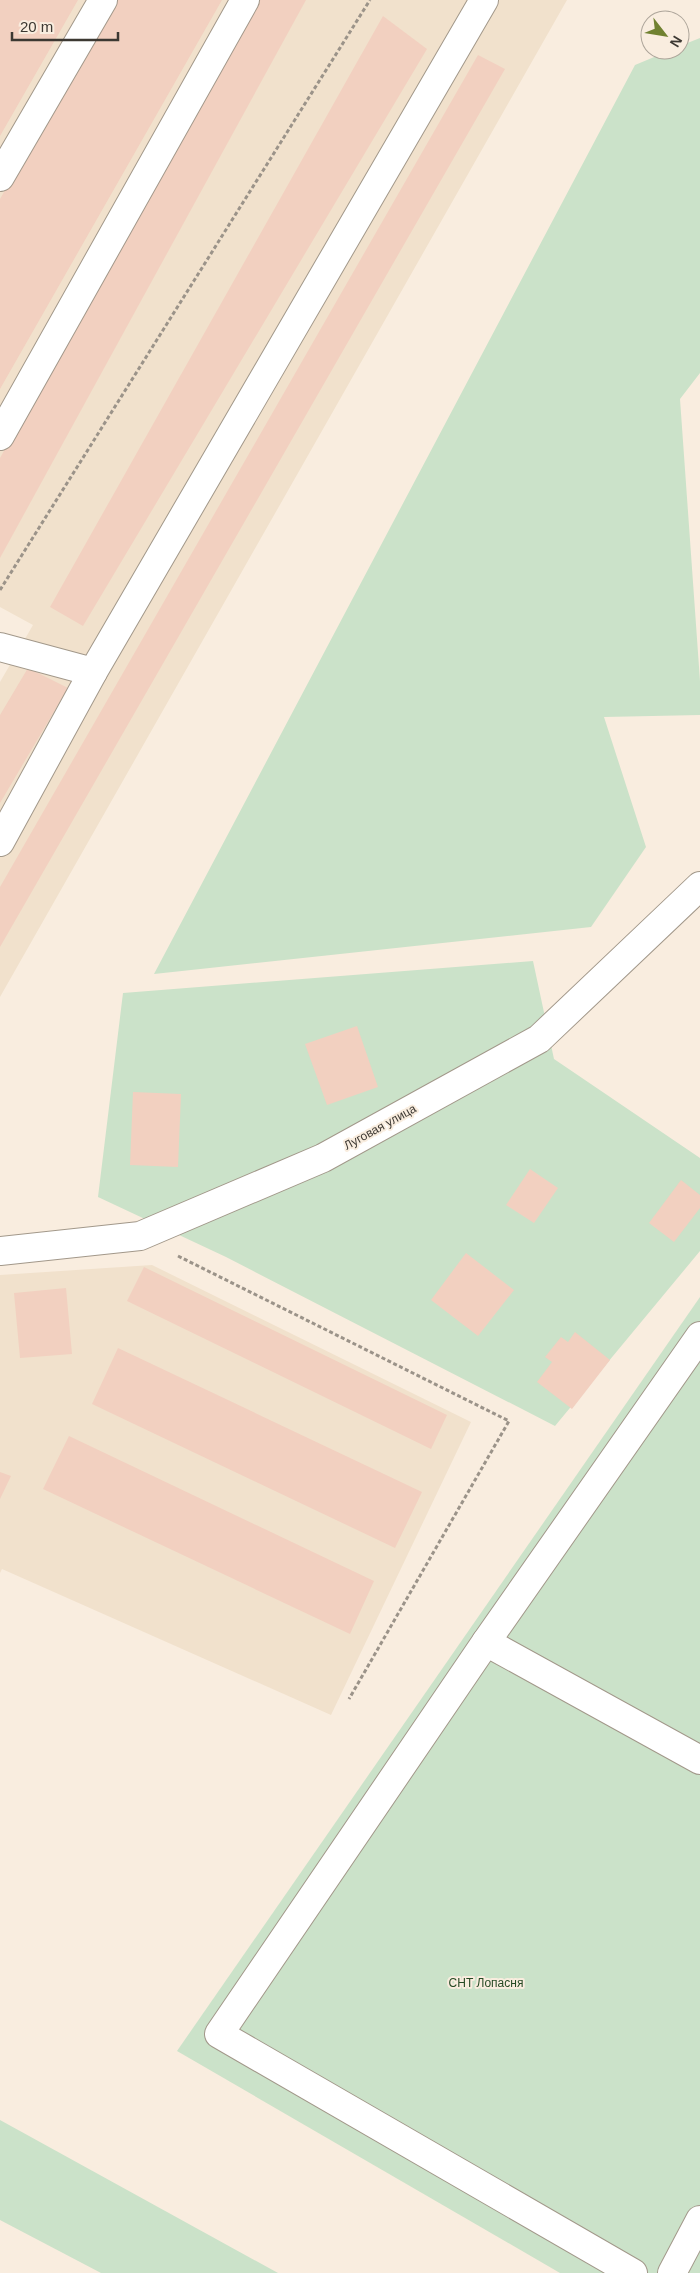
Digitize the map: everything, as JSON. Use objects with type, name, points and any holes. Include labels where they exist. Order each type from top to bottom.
[{"type":"street","points":[[0,177],[103,0]]},
{"type":"street","points":[[0,436],[245,0]]},
{"type":"street","points":[[0,842],[93,672],[484,0]]},
{"type":"street","points":[[0,647],[93,672]]},
{"type":"street","name":"Луговая улица","points":[[0,1251],[140,1236],[323,1158],[539,1039],[700,886]]},
{"type":"street","points":[[633,2273],[219,2034],[486,1642],[700,1336]]},
{"type":"street","points":[[486,1642],[700,1760]]},
{"type":"street","points":[[672,2273],[700,2220]]},
{"type":"path","points":[[0,590],[370,0]]},
{"type":"path","points":[[140,1236],[509,1422],[349,1699]]},
{"type":"shaded area","points":[[0,0],[567,0],[0,997],[0,682],[33,625],[0,607]]},
{"type":"shaded area","points":[[152,1265],[471,1422],[331,1715],[2,1569],[0,1573],[0,1275]]},
{"type":"green space","points":[[700,38],[700,373],[680,399],[700,681],[700,715],[604,717],[646,847],[591,927],[154,974],[635,65],[647,60],[690,60],[690,42]]},
{"type":"green space","points":[[533,961],[554,1059],[700,1158],[700,1251],[555,1426],[226,1257],[98,1197],[123,993]]},
{"type":"green space","name":"СНТ Лопасня","points":[[700,1297],[700,2273],[560,2273],[177,2051]]},
{"type":"green space","points":[[0,2120],[278,2273],[101,2273],[0,2220]]},
{"type":"building","points":[[0,0],[78,0],[0,136]]},
{"type":"building","points":[[114,0],[222,0],[0,389],[0,199]]},
{"type":"building","points":[[255,0],[306,0],[0,558],[0,458]]},
{"type":"building","points":[[383,16],[427,49],[83,626],[50,607]]},
{"type":"building","points":[[478,55],[505,69],[0,947],[0,887]]},
{"type":"building","points":[[28,668],[68,688],[0,803],[0,715]]},
{"type":"building","points":[[357,1026],[378,1087],[327,1105],[305,1044]]},
{"type":"building","points":[[133,1092],[181,1094],[178,1167],[130,1165]]},
{"type":"building","points":[[530,1169],[558,1188],[534,1223],[506,1205]]},
{"type":"building","points":[[681,1180],[700,1195],[700,1208],[674,1242],[649,1223]]},
{"type":"building","points":[[466,1253],[514,1290],[478,1336],[431,1300]]},
{"type":"building","points":[[144,1267],[447,1415],[431,1449],[127,1301]]},
{"type":"building","points":[[66,1288],[72,1354],[20,1358],[14,1293]]},
{"type":"building","points":[[575,1332],[610,1360],[572,1409],[537,1382],[552,1362],[545,1357],[561,1337],[568,1342]]},
{"type":"building","points":[[118,1348],[422,1492],[395,1548],[92,1404]]},
{"type":"building","points":[[69,1436],[374,1581],[350,1634],[43,1489]]},
{"type":"building","points":[[0,1472],[11,1476],[0,1499]]}]
